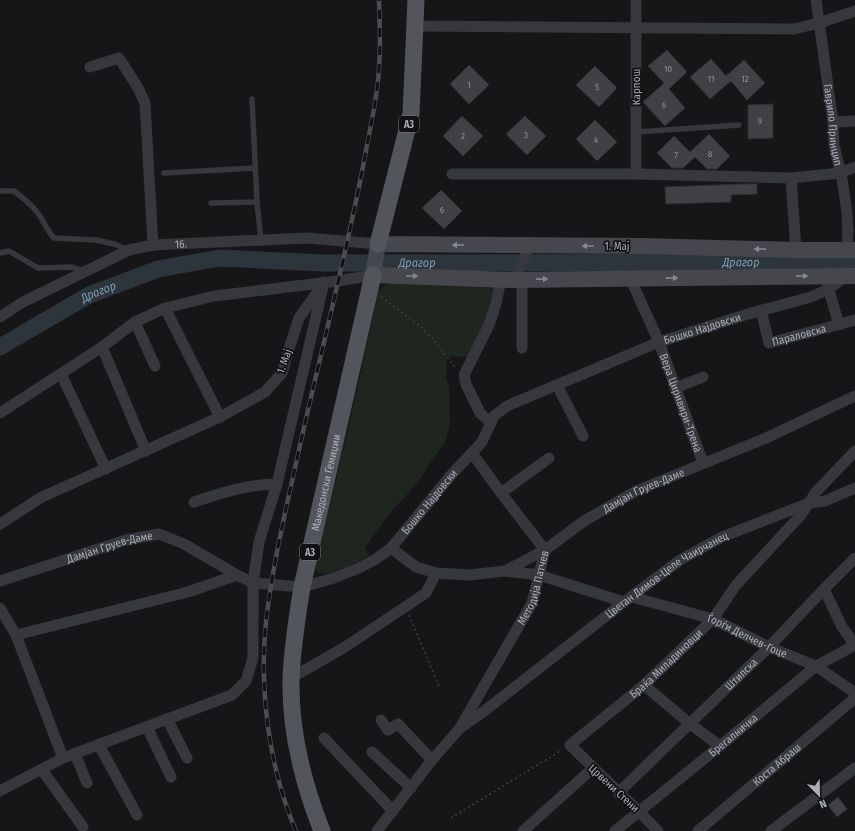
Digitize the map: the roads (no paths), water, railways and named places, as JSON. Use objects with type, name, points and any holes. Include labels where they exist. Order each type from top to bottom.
[{"type":"main road","name":"A3","points":[[378,244],[411,114],[416,0]]},
{"type":"main road","name":"Македонски Гемиџии","points":[[322,831],[313,810],[300,765],[293,716],[291,678],[302,587],[371,282]]},
{"type":"street","name":"Карпош","points":[[636,0],[636,174]]},
{"type":"street","name":"Гаврило Принцип","points":[[816,0],[833,122],[834,145],[851,212],[848,231],[851,250]]},
{"type":"street","points":[[416,26],[794,29],[855,11]]},
{"type":"street","points":[[90,67],[119,58],[138,88],[145,103],[153,245]]},
{"type":"street","points":[[833,122],[855,121]]},
{"type":"street","points":[[452,174],[636,174],[791,178],[840,173],[855,167]]},
{"type":"street","points":[[791,178],[796,250]]},
{"type":"street","name":"16.","points":[[0,317],[23,302],[129,250],[153,245],[306,238],[378,244]]},
{"type":"street","name":"1. Мај","points":[[378,244],[528,248],[642,246],[851,250]]},
{"type":"street","name":"A3","points":[[371,282],[378,244]]},
{"type":"street","points":[[491,423],[480,413],[464,378],[465,372],[489,324],[496,304],[513,278],[528,248]]},
{"type":"street","points":[[0,414],[102,347],[135,322],[165,308],[214,296],[324,282],[513,278],[630,278],[827,283],[851,276]]},
{"type":"street","points":[[513,278],[522,348]]},
{"type":"street","name":"Вера Циривири-Трена","points":[[630,278],[659,342],[704,463]]},
{"type":"street","points":[[0,791],[63,758],[232,694],[246,680],[252,658],[253,583],[259,542],[277,484],[324,282]]},
{"type":"street","name":"1. Мај","points":[[0,524],[42,498],[220,417],[265,392],[282,373],[299,318],[324,282]]},
{"type":"street","name":"Бошко Најдовски","points":[[390,548],[447,480],[482,442],[494,416],[507,406],[659,342],[760,310],[811,297],[827,283]]},
{"type":"street","name":"Параловска","points":[[827,283],[839,325]]},
{"type":"street","points":[[165,308],[220,417]]},
{"type":"street","name":"Параловска","points":[[760,310],[769,343],[855,320]]},
{"type":"street","points":[[135,322],[155,366]]},
{"type":"street","points":[[102,347],[146,450]]},
{"type":"street","points":[[61,374],[106,469]]},
{"type":"street","points":[[675,388],[703,377]]},
{"type":"street","points":[[558,385],[584,436]]},
{"type":"street","name":"Дамјан Груев-Даме","points":[[0,581],[126,540],[159,534],[184,544],[253,583],[302,587],[334,578],[359,568],[376,559],[390,548],[416,567],[436,573],[469,574],[505,571],[545,550],[584,520],[636,491],[766,438],[855,396]]},
{"type":"street","points":[[809,503],[815,493],[855,451]]},
{"type":"street","name":"Методија Патчев","points":[[460,728],[532,603],[545,550],[500,493],[472,454]]},
{"type":"street","points":[[500,493],[549,458]]},
{"type":"street","points":[[194,502],[233,490],[261,484],[277,484]]},
{"type":"street","points":[[809,503],[825,501],[855,488]]},
{"type":"street","name":"Цветан Димов-Целе Чаирчанец","points":[[377,831],[432,760],[460,728],[483,712],[680,560],[715,541],[809,503]]},
{"type":"street","name":"Браќа Миладиновци","points":[[570,745],[644,685],[713,619],[736,585],[800,516],[809,503]]},
{"type":"street","name":"Штипска","points":[[618,793],[769,647],[855,558]]},
{"type":"street","name":"Ѓорѓи Делчев-Гоце","points":[[505,571],[539,575],[628,600],[713,619],[769,647],[816,666],[855,693]]},
{"type":"street","points":[[291,678],[344,647],[426,593],[436,573]]},
{"type":"street","points":[[16,635],[188,592],[237,575]]},
{"type":"street","points":[[824,589],[842,626],[855,645]]},
{"type":"street","points":[[0,608],[16,635],[63,758]]},
{"type":"street","name":"Брегалничка","points":[[615,831],[816,666],[855,645]]},
{"type":"street","points":[[644,685],[689,723],[720,746]]},
{"type":"street","name":"Коста Абраш","points":[[698,831],[855,698]]},
{"type":"street","points":[[473,706],[483,712]]},
{"type":"street","points":[[167,719],[187,758]]},
{"type":"street","points":[[381,720],[388,730],[398,724],[432,760]]},
{"type":"street","points":[[147,727],[171,777]]},
{"type":"street","points":[[324,738],[393,811]]},
{"type":"street","points":[[99,745],[137,815]]},
{"type":"street","name":"Црвени Стени","points":[[570,745],[658,831]]},
{"type":"street","points":[[372,752],[411,788]]},
{"type":"street","points":[[75,754],[87,784]]},
{"type":"street","points":[[522,831],[593,768]]},
{"type":"street","points":[[771,831],[855,768]]},
{"type":"street","points":[[42,770],[83,827]]},
{"type":"lane","points":[[252,99],[257,202],[261,240]]},
{"type":"lane","points":[[636,132],[739,125]]},
{"type":"lane","points":[[164,172],[255,168]]},
{"type":"lane","points":[[0,191],[14,191],[25,200],[37,212],[47,230],[54,238],[96,240],[114,244],[129,250]]},
{"type":"lane","points":[[211,203],[257,202]]},
{"type":"lane","points":[[0,253],[9,251],[38,268],[71,268],[85,271]]},
{"type":"waterway","name":"Драгор","points":[[0,347],[89,295],[158,269],[220,258],[323,263],[855,262]]},
{"type":"railway","points":[[296,831],[279,781],[268,728],[264,674],[266,622],[275,561],[305,421],[358,194],[373,115],[379,67],[379,0]]}]
